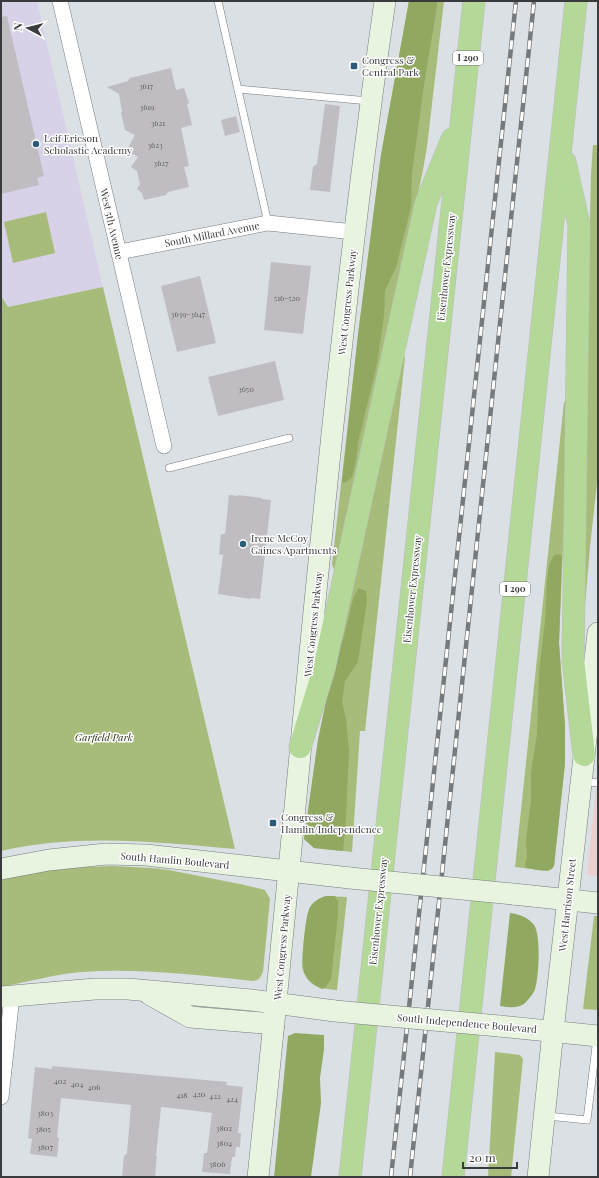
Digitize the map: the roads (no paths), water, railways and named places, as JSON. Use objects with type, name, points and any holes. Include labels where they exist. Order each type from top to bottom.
[{"type":"highway","name":"Eisenhower Expressway","points":[[350,1177],[474,1]]},
{"type":"highway","name":"I 290","points":[[453,1177],[576,1]]},
{"type":"highway","points":[[300,747],[324,669],[426,203],[462,114]]},
{"type":"highway","points":[[561,143],[579,225],[573,660],[587,755]]},
{"type":"street","name":"West 5th Avenue","points":[[60,1],[164,446]]},
{"type":"street","name":"West Congress Parkway","points":[[258,1177],[277,1003],[300,747],[354,232],[385,1]]},
{"type":"street","name":"South Millard Avenue","points":[[119,252],[268,223],[354,232]]},
{"type":"street","name":"West Harrison Street","points":[[538,1177],[568,900],[590,782],[587,755],[598,633]]},
{"type":"street","name":"South Hamlin Boulevard","points":[[1,869],[49,860],[106,854],[146,855],[350,878],[568,900]]},
{"type":"street","points":[[568,900],[598,903]]},
{"type":"street","points":[[1,1097],[7,996],[95,989],[142,990],[277,1003]]},
{"type":"street","points":[[142,990],[190,1017],[274,1024]]},
{"type":"street","name":"South Independence Boulevard","points":[[277,1003],[335,1011],[598,1036]]},
{"type":"lane","points":[[218,1],[268,223]]},
{"type":"lane","points":[[238,89],[371,101]]},
{"type":"lane","points":[[169,468],[289,438]]},
{"type":"lane","points":[[544,1116],[587,1120],[598,1036]]},
{"type":"railway","points":[[391,1177],[516,1]]},
{"type":"railway","points":[[410,1177],[534,1]]},
{"type":"place","name":"Congress & Central Park","points":[[354,66]]},
{"type":"place","name":"Leif Ericson Scholastic Academy","points":[[36,144]]},
{"type":"place","name":"Irene McCoy Gaines Apartments","points":[[243,544]]},
{"type":"place","name":"Congress & Hamlin/Independence","points":[[273,823]]},
{"type":"park label","name":"Garfield Park","points":[[104,737]]}]
